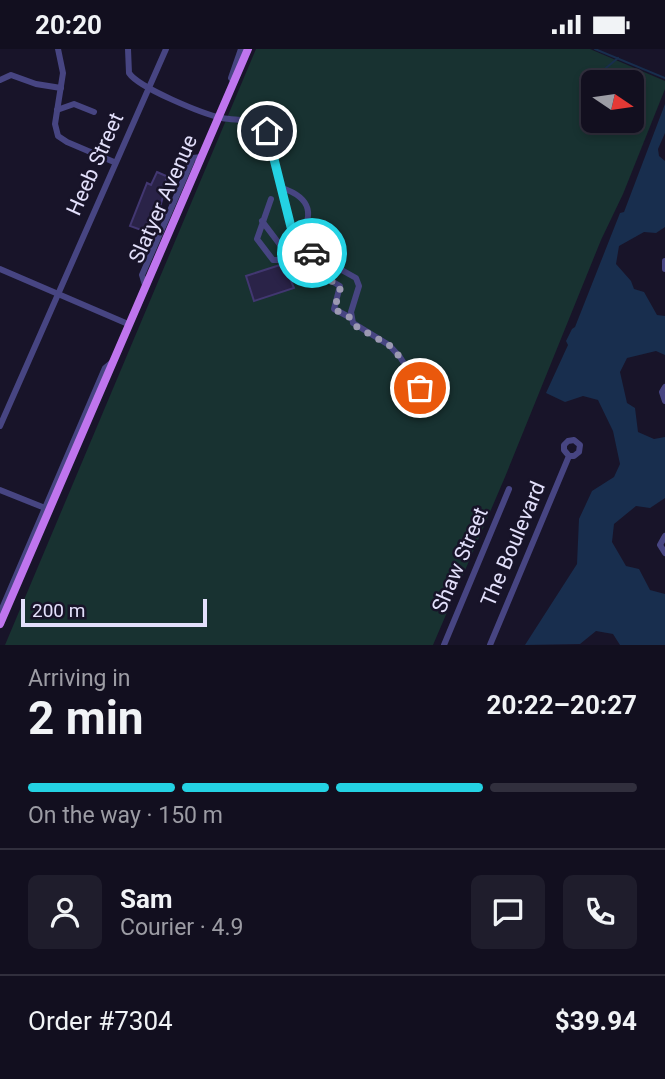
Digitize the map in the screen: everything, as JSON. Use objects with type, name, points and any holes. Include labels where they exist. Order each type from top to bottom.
[{"type":"main road","name":"Slatyer Avenue","points":[[0,624],[248,49]]},
{"type":"street","points":[[58,49],[63,72],[56,130],[62,140],[114,162]]},
{"type":"street","points":[[128,49],[130,73],[134,80],[149,89],[218,117],[253,121],[261,124],[267,131],[291,227],[297,240],[302,248],[356,278],[359,295],[351,318]]},
{"type":"street","name":"Heeb Street","points":[[0,426],[166,49]]},
{"type":"street","points":[[234,82],[230,78],[241,49]]},
{"type":"street","points":[[0,80],[11,75],[36,84],[61,88]]},
{"type":"street","points":[[57,110],[74,104],[94,111]]},
{"type":"street","points":[[282,188],[302,196],[306,202],[309,219],[297,240]]},
{"type":"street","points":[[271,199],[257,239],[273,260],[279,260],[287,254]]},
{"type":"street","points":[[262,221],[290,257],[298,255],[302,248]]},
{"type":"street","points":[[323,259],[328,279],[340,286],[334,309],[351,318],[357,327],[389,345],[400,357],[428,401]]},
{"type":"street","points":[[665,261],[665,269]]},
{"type":"street","points":[[0,269],[128,324]]},
{"type":"street","name":"Slatyer Avenue","points":[[0,613],[105,368],[111,363]]},
{"type":"street","points":[[665,387],[662,393],[665,401]]},
{"type":"street","name":"The Boulevard","points":[[490,645],[569,456]]},
{"type":"street","name":"Shaw Street","points":[[444,645],[509,489]]},
{"type":"street","points":[[0,490],[45,508]]},
{"type":"street","points":[[665,536],[660,545],[665,552]]},
{"type":"green space","points":[[256,49],[590,49],[639,70],[581,70],[581,133],[644,133],[644,72],[665,81],[665,89],[623,194],[601,240],[505,477],[433,645],[5,645]]},
{"type":"water","points":[[665,104],[665,133],[658,149],[659,156],[665,161],[665,227],[656,233],[644,232],[619,246],[616,264],[631,281],[634,289],[644,292],[657,315],[665,316],[665,355],[656,351],[627,358],[620,372],[627,403],[635,408],[638,432],[654,439],[665,437],[665,498],[650,508],[636,506],[614,524],[612,542],[626,566],[639,569],[650,590],[665,594],[665,645],[620,645],[613,634],[596,631],[580,644],[525,645],[577,564],[579,519],[592,491],[614,477],[620,464],[613,431],[598,400],[583,396],[565,402],[546,393],[620,213],[624,212]]},
{"type":"building","points":[[157,172],[166,176],[161,192],[164,193],[157,218],[154,216],[149,228],[146,226],[144,231],[130,226],[147,183],[151,185]]},
{"type":"building","points":[[311,260],[318,263],[321,274],[291,281],[294,288],[254,301],[246,276],[286,263],[288,269]]},
{"type":"waterway","points":[[595,49],[665,78]]},
{"type":"waterway","points":[[604,70],[618,58]]},
{"type":"way so far","points":[[312,253],[323,259],[328,279],[340,286],[334,305],[336,312],[351,318],[357,327],[389,345],[420,388]]},
{"type":"route","points":[[267,131],[274,150],[291,227],[302,248],[312,253]]}]
